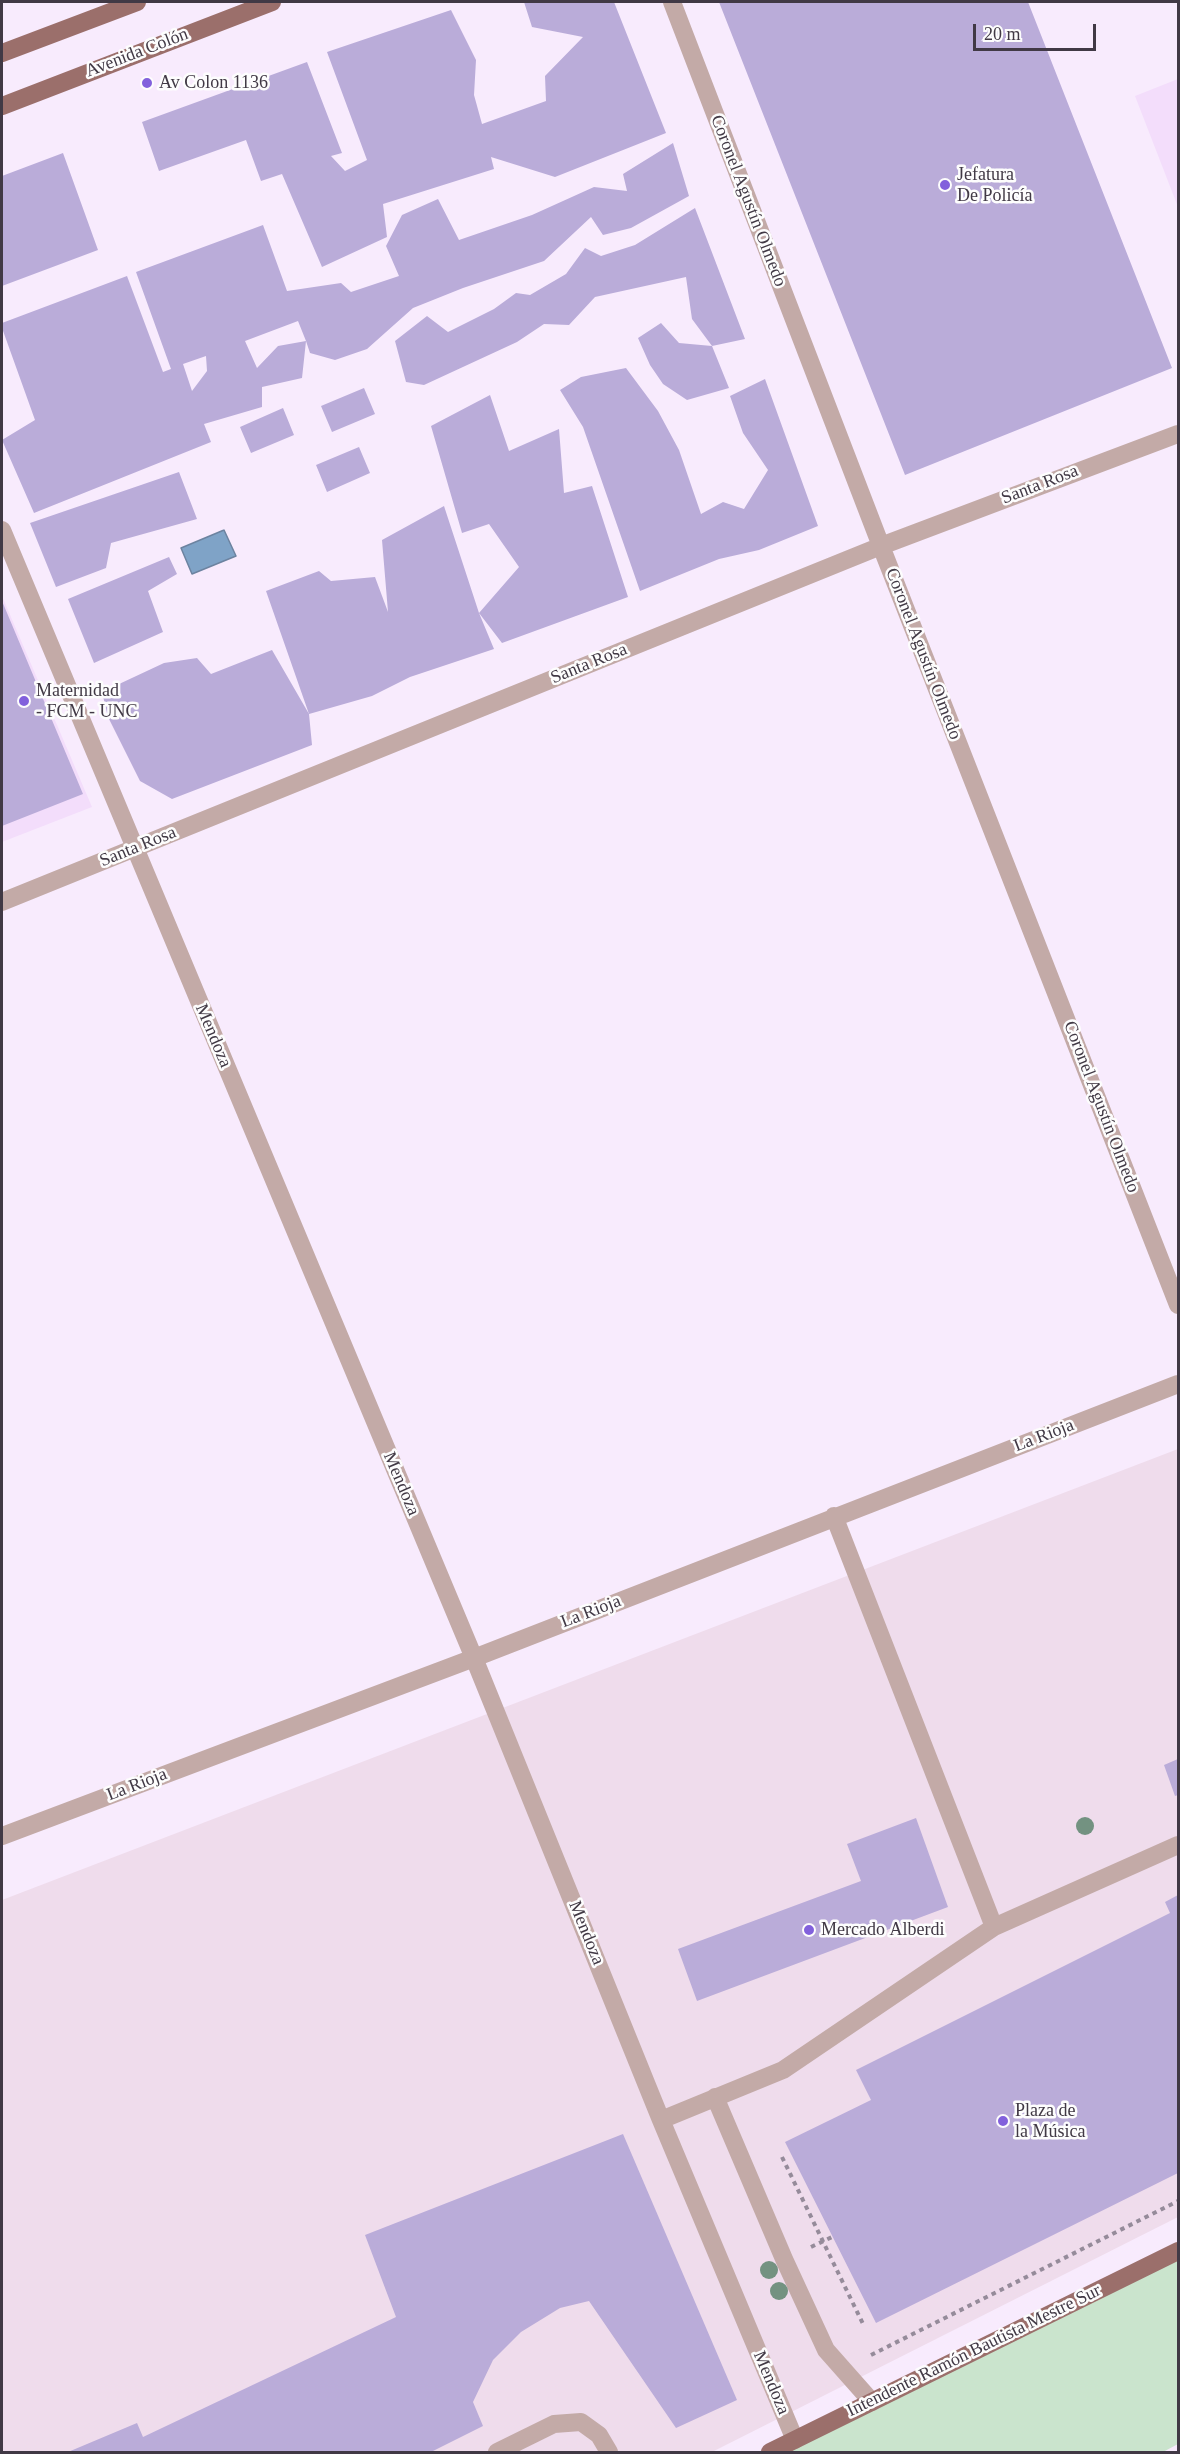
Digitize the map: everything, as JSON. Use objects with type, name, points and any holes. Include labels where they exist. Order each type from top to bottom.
[{"type":"main road","points":[[2,53],[137,2]]},
{"type":"main road","name":"Avenida Colón","points":[[2,106],[272,2]]},
{"type":"main road","name":"Intendente Ramón Bautista Mestre Sur","points":[[770,2452],[1179,2251]]},
{"type":"street","name":"Coronel Agustín Olmedo","points":[[672,2],[881,546],[1179,1305]]},
{"type":"street","name":"Santa Rosa","points":[[2,902],[881,546],[1179,434]]},
{"type":"street","name":"Mendoza","points":[[2,530],[474,1658],[795,2440]]},
{"type":"street","name":"La Rioja","points":[[2,1836],[474,1658],[1179,1383]]},
{"type":"street","points":[[834,1516],[994,1927]]},
{"type":"street","points":[[662,2120],[783,2070],[994,1927],[1179,1845]]},
{"type":"street","points":[[715,2097],[784,2259],[826,2350],[872,2402]]},
{"type":"street","points":[[497,2452],[554,2424],[581,2422],[599,2435],[609,2452]]},
{"type":"path","points":[[782,2157],[864,2326]]},
{"type":"path","points":[[843,2369],[1179,2201]]},
{"type":"path","points":[[814,2245],[832,2237]]},
{"type":"shaded area","points":[[1178,79],[1178,207],[1135,96]]},
{"type":"shaded area","name":"Maternidad - FCM - UNC","points":[[2,596],[92,807],[2,842]]},
{"type":"shaded area","points":[[1178,1449],[1178,2217],[712,2452],[2,2452],[2,1900]]},
{"type":"green space","points":[[1178,2251],[1178,2444],[1163,2452],[770,2452]]},
{"type":"water","points":[[224,530],[236,556],[192,574],[181,548]]},
{"type":"building","points":[[524,2],[614,2],[666,133],[555,177],[491,157],[494,169],[383,204],[387,237],[322,267],[282,174],[261,181],[246,140],[159,171],[142,122],[307,62],[342,153],[331,156],[345,171],[367,160],[327,52],[451,10],[476,60],[474,95],[482,124],[546,101],[545,76],[583,37],[532,27]]},
{"type":"building","name":"Jefatura De Policía","points":[[719,2],[1028,2],[1172,368],[905,475]]},
{"type":"building","points":[[673,143],[689,196],[631,228],[603,235],[591,217],[544,261],[463,288],[413,308],[367,349],[335,360],[310,353],[306,341],[302,378],[262,387],[262,407],[204,424],[211,442],[34,513],[2,440],[35,420],[2,323],[127,276],[163,372],[171,369],[136,272],[263,225],[287,291],[341,283],[351,292],[399,276],[386,246],[402,215],[438,199],[459,240],[532,215],[594,187],[627,191],[623,174]],"holes":[[[298,321],[306,341],[278,346],[257,368],[245,341]],[[206,356],[207,371],[192,391],[183,364]]]},
{"type":"building","points":[[63,153],[98,250],[2,286],[2,176]]},
{"type":"building","points":[[695,208],[745,339],[712,346],[692,319],[686,277],[595,297],[569,325],[544,324],[517,342],[424,385],[406,382],[395,341],[427,316],[448,332],[494,309],[516,293],[530,295],[566,274],[585,248],[601,256],[635,245]]},
{"type":"building","points":[[661,323],[679,343],[712,346],[729,388],[687,400],[663,384],[650,365],[638,338]]},
{"type":"building","points":[[626,368],[658,411],[679,450],[701,514],[723,502],[744,509],[768,470],[743,433],[730,396],[765,379],[818,526],[759,550],[719,559],[640,591],[583,427],[560,390],[581,377]]},
{"type":"building","points":[[364,388],[375,414],[332,432],[321,406]]},
{"type":"building","points":[[490,395],[509,451],[559,429],[564,493],[592,486],[628,597],[502,643],[479,613],[519,567],[489,524],[462,533],[431,426]]},
{"type":"building","points":[[283,408],[294,435],[251,453],[240,427]]},
{"type":"building","points":[[359,447],[370,473],[327,492],[316,465]]},
{"type":"building","points":[[179,472],[197,519],[111,543],[106,568],[56,587],[30,523]]},
{"type":"building","points":[[444,506],[479,613],[494,649],[410,677],[372,696],[309,714],[266,591],[319,571],[331,581],[375,577],[388,612],[382,540]]},
{"type":"building","points":[[169,557],[177,574],[148,591],[163,632],[94,663],[68,599]]},
{"type":"building","name":"Maternidad - FCM - UNC","points":[[2,601],[83,794],[2,826]]},
{"type":"building","points":[[272,650],[309,714],[312,745],[172,799],[140,781],[108,717],[102,692],[164,663],[197,658],[211,674]]},
{"type":"building","points":[[1178,1759],[1178,1795],[1175,1796],[1164,1765]]},
{"type":"building","points":[[916,1818],[948,1907],[697,2001],[678,1949],[861,1881],[847,1844]]},
{"type":"building","name":"Plaza de la Música","points":[[1178,1895],[1178,2173],[876,2323],[785,2142],[871,2100],[856,2070],[1170,1913],[1165,1902]]},
{"type":"building","points":[[623,2134],[737,2400],[676,2428],[589,2301],[560,2308],[521,2332],[493,2360],[473,2402],[483,2426],[431,2452],[68,2452],[137,2423],[143,2437],[396,2317],[365,2235]]},
{"type":"place","name":"Av Colon 1136","points":[[147,83]]},
{"type":"place","name":"Jefatura De Policía","points":[[945,185]]},
{"type":"place","name":"Maternidad - FCM - UNC","points":[[24,701]]},
{"type":"place","name":"Mercado Alberdi","points":[[809,1930]]},
{"type":"place","name":"Plaza de la Música","points":[[1003,2121]]}]
